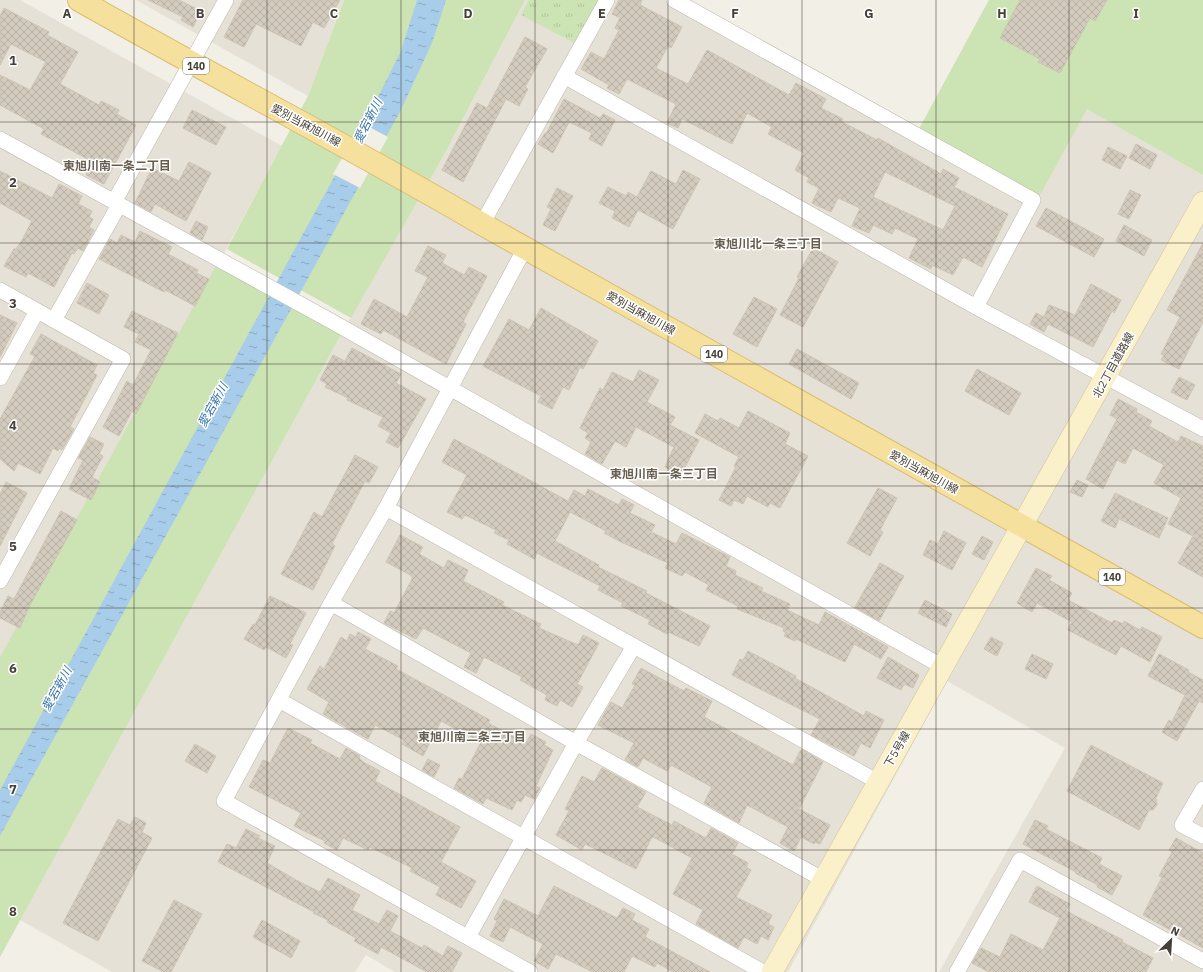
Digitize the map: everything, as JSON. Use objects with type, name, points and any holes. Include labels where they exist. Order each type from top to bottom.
[{"type":"main road","name":"愛別当麻旭川線","points":[[79,0],[190,63],[407,180],[482,224],[1203,627]]},
{"type":"street","points":[[54,320],[190,63],[226,0]]},
{"type":"street","points":[[482,224],[607,0]]},
{"type":"street","points":[[674,0],[1033,200],[976,307]]},
{"type":"street","points":[[564,76],[976,307],[1203,429]]},
{"type":"street","points":[[0,139],[331,321],[943,667]]},
{"type":"street","name":"北2丁目道路線","points":[[1022,526],[1203,202]]},
{"type":"street","points":[[525,248],[386,508],[331,603],[224,801],[530,972]]},
{"type":"street","points":[[0,290],[123,359],[0,581]]},
{"type":"street","points":[[0,378],[37,311]]},
{"type":"street","points":[[386,508],[878,782]]},
{"type":"street","name":"下5号線","points":[[772,972],[1022,526]]},
{"type":"street","points":[[331,603],[576,743],[824,880]]},
{"type":"street","points":[[468,937],[576,743],[634,646]]},
{"type":"street","points":[[279,700],[762,972]]},
{"type":"street","points":[[1203,789],[1182,825],[1203,836]]},
{"type":"street","points":[[957,972],[1020,860],[1203,961]]},
{"type":"shaded area","points":[[0,0],[20,0],[282,146],[0,666]]},
{"type":"shaded area","points":[[136,0],[344,0],[308,96]]},
{"type":"shaded area","points":[[525,0],[684,0],[919,129],[989,0],[1203,0],[1203,972],[939,972],[1065,748],[947,681],[788,972],[395,972],[366,955],[355,972],[112,972],[20,920],[343,331],[445,153]]},
{"type":"green space","points":[[344,0],[525,0],[445,153],[351,318],[227,249],[308,96]]},
{"type":"green space","points":[[529,0],[602,0],[576,44],[521,15]]},
{"type":"green space","points":[[989,0],[1020,0],[1000,38],[1021,49],[1044,51],[1039,62],[1060,73],[1088,22],[1087,17],[1095,21],[1107,0],[1203,0],[1203,175],[1087,109],[1039,197],[919,129]]},
{"type":"green space","points":[[217,264],[343,331],[0,957],[0,657]]},
{"type":"water","name":"愛宕新川","points":[[417,0],[446,0],[432,43],[401,110],[0,836],[0,790],[375,103],[401,51]]},
{"type":"pier","points":[[362,123],[388,137],[360,188],[333,174]]},
{"type":"building","points":[[148,0],[179,0],[201,11],[193,27],[181,20],[183,17]]},
{"type":"building","points":[[243,0],[340,0],[324,28],[313,22],[301,46],[256,24],[244,47],[224,37]]},
{"type":"building","points":[[619,0],[642,0],[640,5],[682,27],[671,48],[668,46],[656,68],[688,84],[707,50],[789,95],[796,83],[826,99],[821,108],[843,119],[842,122],[877,140],[878,138],[941,174],[943,169],[959,178],[954,187],[1008,214],[982,267],[963,257],[953,275],[932,265],[931,269],[909,258],[918,239],[895,228],[892,234],[873,225],[869,233],[852,226],[860,208],[838,198],[831,212],[812,203],[819,188],[807,182],[809,178],[795,170],[804,153],[768,134],[772,127],[747,113],[732,144],[682,119],[678,128],[667,123],[676,104],[627,79],[619,94],[607,88],[609,85],[581,69],[591,52],[604,59],[619,30],[615,28],[620,18],[612,14]],"holes":[[[885,172],[955,206],[943,230],[873,197]]]},
{"type":"building","points":[[1020,0],[1107,0],[1095,21],[1090,18],[1060,73],[1038,62],[1040,59],[1000,38]]},
{"type":"building","points":[[4,8],[49,32],[47,35],[78,52],[60,84],[99,105],[101,101],[119,110],[117,114],[136,125],[104,184],[86,175],[93,162],[41,134],[44,129],[0,105],[0,75],[30,90],[46,62],[11,44],[0,65],[0,16]]},
{"type":"building","points":[[525,37],[547,49],[525,87],[528,89],[519,106],[506,99],[463,182],[442,170],[477,103],[487,108]]},
{"type":"building","points":[[564,99],[600,118],[603,114],[615,120],[602,146],[589,139],[592,133],[569,122],[553,153],[538,144],[545,133],[546,134]]},
{"type":"building","points":[[192,110],[226,127],[216,145],[183,128]]},
{"type":"building","points":[[1136,144],[1157,155],[1150,169],[1129,158]]},
{"type":"building","points":[[1108,147],[1127,156],[1120,169],[1102,160]]},
{"type":"building","points":[[189,162],[211,173],[186,221],[155,204],[151,212],[135,203],[152,168],[179,181]]},
{"type":"building","points":[[683,170],[700,179],[673,229],[638,210],[629,227],[612,218],[615,211],[599,203],[608,187],[626,196],[628,192],[637,197],[651,171],[676,184]]},
{"type":"building","points":[[0,171],[52,198],[59,184],[82,196],[78,204],[92,211],[89,217],[93,219],[89,227],[94,230],[83,251],[78,248],[74,254],[72,253],[54,287],[28,273],[26,277],[4,266],[14,249],[16,249],[21,242],[32,221],[0,203]]},
{"type":"building","points":[[557,188],[573,196],[555,231],[543,225],[551,209],[547,207]]},
{"type":"building","points":[[1130,190],[1141,195],[1129,219],[1118,214]]},
{"type":"building","points":[[1046,208],[1104,239],[1094,257],[1036,226]]},
{"type":"building","points":[[196,221],[208,227],[202,240],[190,233]]},
{"type":"building","points":[[1124,225],[1152,240],[1144,256],[1116,241]]},
{"type":"building","points":[[140,231],[172,247],[168,254],[198,270],[196,273],[209,279],[195,306],[99,259],[110,239],[117,243],[121,235],[135,242]]},
{"type":"building","points":[[1203,243],[1203,322],[1179,369],[1161,360],[1164,355],[1161,354],[1180,317],[1167,310]]},
{"type":"building","points":[[428,246],[446,255],[442,263],[464,275],[469,267],[487,276],[463,322],[466,324],[446,364],[383,330],[381,334],[361,324],[374,299],[407,317],[428,277],[415,271]]},
{"type":"building","points":[[813,248],[838,262],[803,327],[780,315],[799,278],[797,277]]},
{"type":"building","points":[[87,283],[109,295],[99,314],[77,303]]},
{"type":"building","points":[[1091,284],[1121,300],[1114,313],[1112,311],[1093,347],[1048,324],[1044,332],[1030,324],[1036,313],[1044,317],[1049,305],[1075,315]]},
{"type":"building","points":[[754,297],[777,309],[757,347],[733,334]]},
{"type":"building","points":[[541,308],[598,341],[583,369],[580,367],[569,390],[563,387],[552,409],[538,402],[541,396],[483,366],[509,319],[529,330]]},
{"type":"building","points":[[132,311],[178,333],[136,414],[132,411],[119,436],[103,427],[127,381],[133,385],[151,350],[135,342],[139,334],[124,327]]},
{"type":"building","points":[[0,315],[17,323],[0,357]]},
{"type":"building","points":[[41,334],[97,365],[93,373],[97,375],[70,427],[74,429],[62,450],[59,448],[58,451],[53,448],[40,474],[18,463],[14,471],[0,459],[0,419],[35,356],[30,354]]},
{"type":"building","points":[[352,348],[401,374],[396,383],[426,399],[398,448],[386,442],[391,433],[378,426],[383,417],[347,400],[348,398],[325,387],[327,384],[320,380],[333,355],[345,361]]},
{"type":"building","points":[[797,349],[859,383],[851,399],[789,364]]},
{"type":"building","points":[[977,369],[1021,393],[1009,415],[965,391]]},
{"type":"building","points":[[639,370],[659,380],[647,402],[675,417],[670,425],[699,440],[681,475],[665,467],[674,447],[636,427],[626,447],[615,441],[602,464],[585,454],[591,442],[585,438],[588,433],[580,428],[600,388],[603,390],[612,372],[633,382]]},
{"type":"building","points":[[1179,377],[1195,385],[1187,400],[1171,392]]},
{"type":"building","points":[[1118,399],[1137,409],[1136,412],[1152,421],[1149,426],[1178,442],[1181,436],[1203,446],[1203,577],[1178,563],[1193,536],[1168,524],[1181,498],[1154,483],[1164,465],[1133,448],[1125,464],[1117,460],[1103,489],[1086,479],[1117,419],[1110,415]]},
{"type":"building","points":[[748,411],[790,433],[785,444],[808,456],[780,508],[770,503],[768,507],[747,496],[743,504],[734,500],[731,506],[719,500],[736,467],[734,466],[739,457],[695,433],[705,414],[718,421],[720,418],[739,428]]},
{"type":"building","points":[[90,437],[104,444],[99,454],[103,456],[92,477],[100,482],[91,500],[69,489],[83,460],[78,458]]},
{"type":"building","points":[[454,439],[568,501],[574,490],[585,496],[588,489],[619,505],[622,499],[634,505],[630,513],[655,525],[651,532],[676,544],[682,533],[730,557],[726,566],[736,571],[735,575],[763,588],[761,591],[790,604],[787,610],[819,625],[825,612],[888,647],[881,659],[854,644],[845,662],[796,639],[795,641],[784,636],[786,633],[783,631],[784,628],[737,609],[738,606],[706,590],[709,585],[685,572],[682,576],[665,568],[668,563],[621,542],[604,533],[606,531],[570,512],[555,541],[599,565],[598,567],[647,591],[646,593],[710,626],[699,646],[668,632],[667,634],[648,624],[650,620],[621,606],[623,603],[598,590],[600,586],[537,553],[534,559],[507,544],[509,540],[494,533],[496,530],[465,515],[462,519],[447,512],[467,475],[442,462]]},
{"type":"building","points":[[355,455],[378,467],[369,483],[365,481],[332,544],[335,546],[313,590],[281,574],[314,512],[322,517]]},
{"type":"building","points":[[1077,480],[1088,485],[1082,497],[1070,492]]},
{"type":"building","points":[[6,482],[27,493],[0,546],[0,494]]},
{"type":"building","points":[[878,488],[897,498],[880,530],[883,532],[870,556],[847,543]]},
{"type":"building","points":[[1115,493],[1168,518],[1159,538],[1119,519],[1115,528],[1101,521]]},
{"type":"building","points":[[61,511],[77,520],[29,607],[20,628],[0,618],[0,612],[8,596],[14,599]]},
{"type":"building","points":[[944,531],[966,543],[952,570],[923,555],[930,540],[938,544]]},
{"type":"building","points":[[400,535],[423,547],[419,554],[444,568],[448,560],[468,570],[463,581],[504,602],[502,605],[541,624],[539,628],[578,645],[583,635],[599,643],[577,684],[583,687],[572,707],[560,700],[557,706],[545,700],[547,695],[520,680],[522,677],[484,657],[476,673],[464,667],[471,653],[423,628],[416,639],[384,623],[390,611],[394,613],[412,579],[412,576],[386,562]]},
{"type":"building","points":[[982,536],[993,542],[984,560],[972,554]]},
{"type":"building","points":[[880,563],[904,576],[879,621],[855,607]]},
{"type":"building","points":[[1036,568],[1052,576],[1049,580],[1072,593],[1068,600],[1112,623],[1114,620],[1123,624],[1124,621],[1140,630],[1142,627],[1162,637],[1150,662],[1121,646],[1116,655],[1068,630],[1072,622],[1037,603],[1032,612],[1017,603]]},
{"type":"building","points":[[270,596],[306,613],[290,644],[293,645],[286,658],[266,647],[264,650],[244,639],[253,624],[255,625]]},
{"type":"building","points":[[925,600],[952,614],[946,627],[918,613]]},
{"type":"building","points":[[358,632],[371,639],[365,649],[398,666],[396,669],[490,720],[488,723],[526,743],[531,734],[546,742],[544,745],[553,750],[536,786],[540,788],[534,799],[525,795],[521,802],[517,800],[512,810],[486,798],[483,804],[454,788],[459,778],[462,779],[481,742],[441,721],[423,756],[402,744],[404,740],[375,725],[368,739],[323,714],[329,702],[307,689],[320,666],[324,669],[341,637],[347,641],[350,634],[356,637]]},
{"type":"building","points":[[991,637],[1003,643],[997,656],[984,649]]},
{"type":"building","points":[[748,651],[796,676],[795,678],[864,716],[866,711],[884,720],[870,748],[861,743],[854,756],[811,735],[820,719],[732,675],[740,659],[743,660]]},
{"type":"building","points":[[1032,654],[1053,664],[1046,679],[1025,669]]},
{"type":"building","points":[[1159,654],[1189,670],[1188,672],[1203,680],[1203,703],[1199,701],[1177,741],[1162,732],[1169,720],[1172,722],[1185,695],[1148,676]]},
{"type":"building","points":[[888,657],[919,675],[913,688],[904,684],[901,690],[877,678]]},
{"type":"building","points":[[641,668],[684,691],[686,688],[712,701],[704,717],[793,765],[800,751],[803,750],[823,762],[799,809],[830,825],[820,844],[815,842],[814,844],[801,837],[794,851],[780,843],[788,827],[747,805],[739,823],[704,803],[712,787],[671,765],[667,771],[643,758],[638,767],[625,760],[634,743],[598,725],[611,702],[622,708],[635,685],[632,684]]},
{"type":"building","points":[[288,728],[312,740],[310,743],[340,759],[346,748],[360,756],[359,758],[363,762],[380,771],[375,781],[460,827],[441,862],[476,881],[461,908],[436,895],[440,887],[410,871],[412,868],[370,847],[368,850],[343,838],[337,850],[324,843],[325,841],[294,826],[301,813],[249,787],[263,760],[270,763]]},
{"type":"building","points":[[195,744],[216,756],[207,773],[185,761]]},
{"type":"building","points":[[1091,745],[1163,783],[1156,798],[1157,805],[1153,810],[1149,810],[1139,830],[1067,791]]},
{"type":"building","points":[[428,759],[440,765],[434,777],[422,770]]},
{"type":"building","points":[[602,768],[646,792],[637,807],[672,825],[674,821],[706,838],[711,828],[738,843],[732,854],[748,863],[746,867],[751,870],[736,897],[772,915],[768,924],[774,927],[768,940],[761,936],[757,944],[744,937],[738,948],[696,924],[703,910],[673,894],[692,858],[657,839],[652,837],[636,869],[585,844],[582,850],[556,835],[569,811],[565,809],[582,776],[594,782]]},
{"type":"building","points":[[135,817],[146,823],[142,832],[152,838],[98,941],[63,923],[118,819],[130,825]]},
{"type":"building","points":[[1035,820],[1048,826],[1046,829],[1102,858],[1099,864],[1122,876],[1112,895],[1097,887],[1098,885],[1075,873],[1076,872],[1023,844]]},
{"type":"building","points":[[246,829],[260,836],[258,838],[275,846],[267,863],[296,880],[320,892],[328,878],[360,895],[352,910],[379,924],[387,910],[398,916],[390,931],[422,948],[424,945],[443,956],[448,946],[462,953],[452,972],[427,972],[381,947],[378,954],[354,941],[356,938],[327,922],[328,920],[218,862],[227,844],[236,848]]},
{"type":"building","points":[[1176,838],[1203,853],[1203,948],[1143,915],[1162,877],[1159,876],[1172,852],[1169,850]]},
{"type":"building","points":[[554,886],[617,918],[623,908],[635,914],[632,920],[649,929],[645,937],[710,972],[673,972],[657,963],[655,967],[632,956],[624,972],[593,972],[556,954],[548,969],[534,961],[543,944],[510,927],[503,942],[490,936],[497,921],[494,919],[504,899],[538,916]]},
{"type":"building","points":[[1037,886],[1070,904],[1066,911],[1123,940],[1122,942],[1153,958],[1146,972],[989,972],[972,963],[981,948],[1000,957],[1011,934],[1043,950],[1060,918],[1029,902]]},
{"type":"building","points":[[174,900],[202,914],[171,972],[164,972],[142,961]]},
{"type":"building","points":[[262,920],[300,941],[291,958],[253,937]]},
{"type":"district","name":"東旭川南一条二丁目","points":[[117,166]]},
{"type":"district","name":"東旭川北一条三丁目","points":[[768,244]]},
{"type":"district","name":"東旭川南一条三丁目","points":[[664,474]]},
{"type":"district","name":"東旭川南二条三丁目","points":[[472,737]]}]
